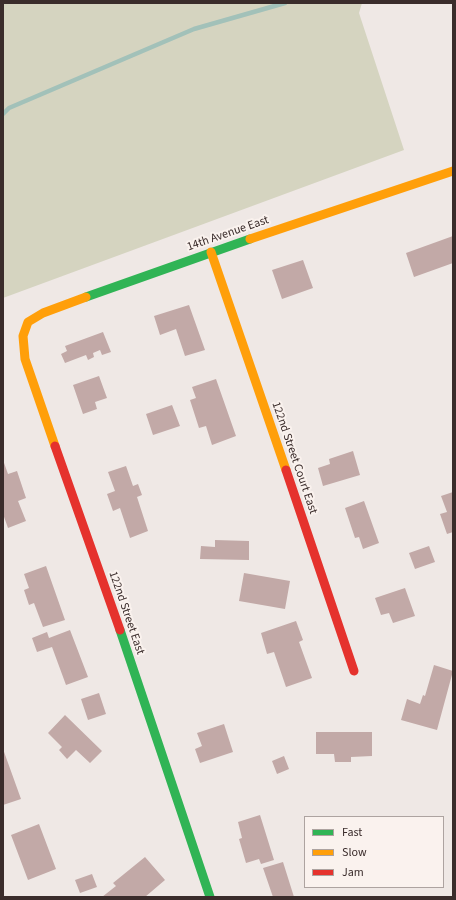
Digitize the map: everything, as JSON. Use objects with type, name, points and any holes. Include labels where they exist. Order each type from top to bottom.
[{"type":"street","name":"14th Avenue East","points":[[23,336],[28,322],[44,313],[211,252],[453,171]]},
{"type":"street","name":"122nd Street Court East","points":[[211,252],[354,671]]},
{"type":"street","name":"122nd Street East","points":[[23,336],[25,359],[148,712],[210,897]]},
{"type":"green space","points":[[3,3],[362,3],[359,13],[404,150],[3,298]]},
{"type":"building","points":[[453,236],[453,263],[414,277],[406,253]]},
{"type":"building","points":[[303,260],[313,288],[282,299],[272,270]]},
{"type":"building","points":[[189,305],[205,350],[185,356],[176,329],[160,335],[154,316]]},
{"type":"building","points":[[103,332],[111,352],[102,355],[100,350],[93,353],[94,357],[88,360],[86,355],[65,363],[61,354],[67,351],[65,346]]},
{"type":"building","points":[[99,376],[107,398],[95,402],[97,409],[83,414],[73,385]]},
{"type":"building","points":[[216,379],[236,436],[212,445],[206,426],[199,428],[190,400],[196,398],[192,387]]},
{"type":"building","points":[[172,405],[180,426],[153,435],[146,414]]},
{"type":"building","points":[[353,451],[360,475],[323,486],[318,468],[330,464],[329,459]]},
{"type":"building","points":[[3,460],[8,474],[17,471],[26,498],[18,501],[26,521],[8,528],[3,514]]},
{"type":"building","points":[[126,466],[133,486],[138,484],[142,495],[137,497],[148,531],[130,538],[120,508],[113,511],[107,494],[115,491],[108,472]]},
{"type":"building","points":[[453,492],[453,532],[447,534],[440,514],[447,512],[441,496]]},
{"type":"building","points":[[364,501],[379,543],[363,549],[359,537],[355,538],[345,508]]},
{"type":"building","points":[[215,540],[249,541],[249,560],[200,559],[201,546],[215,547]]},
{"type":"building","points":[[429,546],[435,562],[415,569],[409,553]]},
{"type":"building","points":[[46,566],[65,620],[43,627],[34,603],[29,605],[24,590],[29,588],[24,574]]},
{"type":"building","points":[[244,573],[290,581],[285,609],[239,601]]},
{"type":"building","points":[[405,588],[415,616],[393,623],[389,613],[381,615],[375,598]]},
{"type":"building","points":[[296,621],[303,640],[299,642],[312,678],[286,687],[274,652],[267,654],[261,633]]},
{"type":"building","points":[[70,630],[88,677],[66,685],[52,647],[37,652],[32,638],[47,632],[49,638]]},
{"type":"building","points":[[434,665],[453,671],[437,730],[401,720],[407,699],[420,704],[423,695],[425,696]]},
{"type":"building","points":[[99,693],[106,714],[88,720],[81,699]]},
{"type":"building","points":[[65,715],[102,751],[90,763],[76,750],[67,759],[59,750],[62,747],[48,733]]},
{"type":"building","points":[[224,724],[233,752],[200,763],[195,749],[202,746],[197,733]]},
{"type":"building","points":[[316,732],[372,732],[372,756],[351,757],[351,762],[335,762],[334,754],[316,754]]},
{"type":"building","points":[[3,749],[21,799],[3,805]]},
{"type":"building","points":[[284,756],[289,769],[277,774],[272,761]]},
{"type":"building","points":[[260,815],[274,860],[261,864],[259,859],[246,863],[239,839],[242,838],[238,822]]},
{"type":"building","points":[[39,824],[56,869],[28,880],[11,835]]},
{"type":"building","points":[[145,857],[165,880],[145,897],[102,897],[116,886],[113,883]]},
{"type":"building","points":[[283,862],[294,897],[273,897],[263,868]]},
{"type":"building","points":[[92,874],[97,887],[80,893],[75,880]]},
{"type":"waterway","points":[[3,114],[9,108],[194,29],[285,3]]},
{"type":"traffic: fast","points":[[86,297],[250,239]]},
{"type":"traffic: fast","points":[[120,630],[210,897]]},
{"type":"traffic: slow","points":[[250,239],[453,171]]},
{"type":"traffic: slow","points":[[211,252],[286,470]]},
{"type":"traffic: slow","points":[[55,446],[25,359],[23,336],[28,322],[43,313],[86,297]]},
{"type":"traffic: jam","points":[[55,446],[120,630]]},
{"type":"traffic: jam","points":[[286,470],[354,671]]}]
